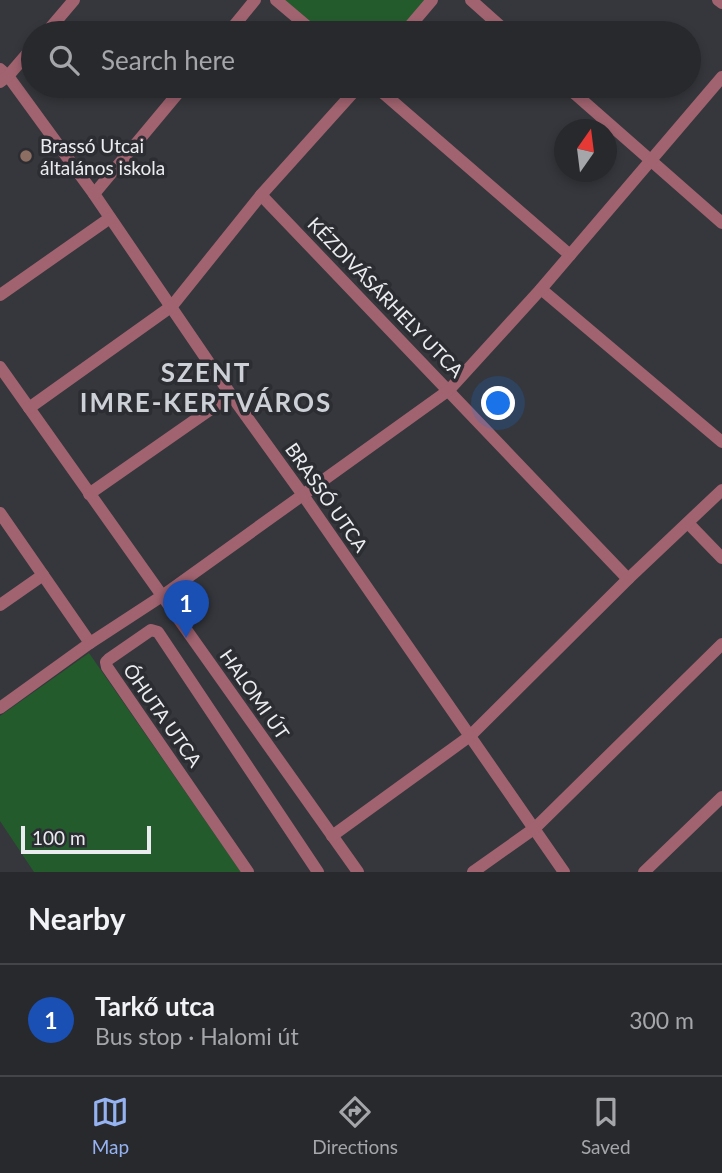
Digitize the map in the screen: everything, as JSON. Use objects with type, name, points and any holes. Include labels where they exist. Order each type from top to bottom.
[{"type":"street","points":[[56,21],[74,0]]},
{"type":"street","points":[[238,21],[255,0]]},
{"type":"street","points":[[276,0],[301,21]]},
{"type":"street","points":[[414,21],[432,0]]},
{"type":"street","points":[[471,0],[495,21]]},
{"type":"street","points":[[3,75],[21,58]]},
{"type":"street","name":"BRASSÓ UTCA","points":[[3,75],[94,194],[564,872]]},
{"type":"street","points":[[0,708],[90,643],[162,596],[449,390],[541,289],[722,77]]},
{"type":"street","points":[[94,194],[174,98]]},
{"type":"street","points":[[29,408],[172,306],[261,195],[348,98]]},
{"type":"street","points":[[389,98],[570,255]]},
{"type":"street","points":[[579,98],[722,223]]},
{"type":"street","name":"KÉZDIVÁSÁRHELY UTCA","points":[[261,195],[628,579]]},
{"type":"street","points":[[0,295],[110,218]]},
{"type":"street","points":[[541,289],[722,442]]},
{"type":"street","name":"HALOMI ÚT","points":[[0,368],[358,872]]},
{"type":"street","points":[[89,494],[231,395]]},
{"type":"street","points":[[332,836],[470,736],[722,490]]},
{"type":"street","points":[[0,513],[90,643]]},
{"type":"street","points":[[688,523],[722,558]]},
{"type":"street","points":[[0,605],[43,575]]},
{"type":"street","points":[[138,612],[151,630],[158,632],[204,698],[318,872]]},
{"type":"street","name":"ÓHUTA UTCA","points":[[151,630],[109,659],[106,662],[107,667],[248,872]]},
{"type":"street","points":[[474,872],[535,828],[722,644]]},
{"type":"street","points":[[644,872],[722,797]]},
{"type":"green space","points":[[276,0],[432,0],[414,21],[301,21]]},
{"type":"green space","points":[[89,653],[241,872],[34,872],[0,821],[0,716]]},
{"type":"place","name":"Brassó Utcai általános iskola","points":[[26,156]]},
{"type":"place","name":"Tarkő utca","points":[[186,638]]},
{"type":"district","name":"SZENT IMRE-KERTVÁROS","points":[[206,387]]}]
